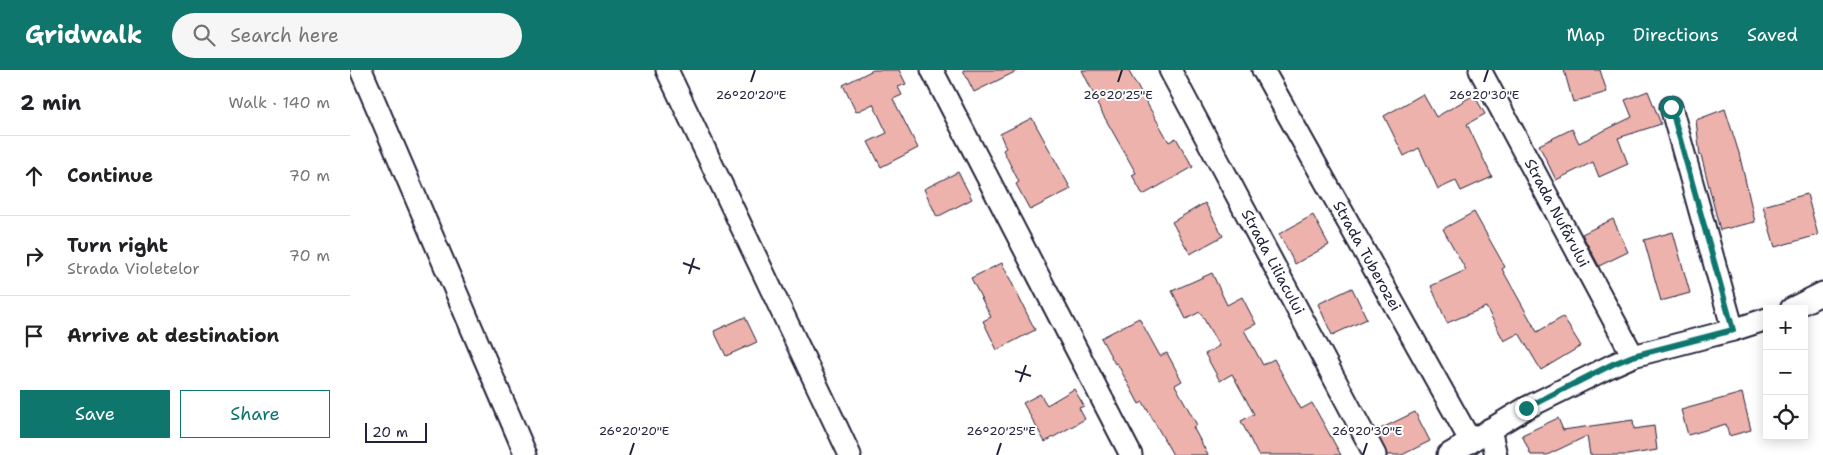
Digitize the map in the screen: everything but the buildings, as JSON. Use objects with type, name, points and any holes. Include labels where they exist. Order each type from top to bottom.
[{"type":"street","points":[[361,70],[526,455]]},
{"type":"street","points":[[668,70],[850,455]]},
{"type":"street","points":[[932,70],[1130,455]]},
{"type":"street","name":"Strada Liliacului","points":[[1170,70],[1375,455]]},
{"type":"street","name":"Strada Tuberozei","points":[[1263,70],[1470,442]]},
{"type":"street","name":"Strada Nufărului","points":[[1480,70],[1633,356]]},
{"type":"street","points":[[1671,107],[1733,330]]},
{"type":"street","points":[[1799,305],[1823,293]]},
{"type":"street","points":[[1448,455],[1526,408],[1613,364],[1633,356],[1763,320]]},
{"type":"street","points":[[1490,430],[1496,455]]},
{"type":"route","points":[[1526,408],[1613,364],[1633,356],[1733,330],[1671,107]]}]
